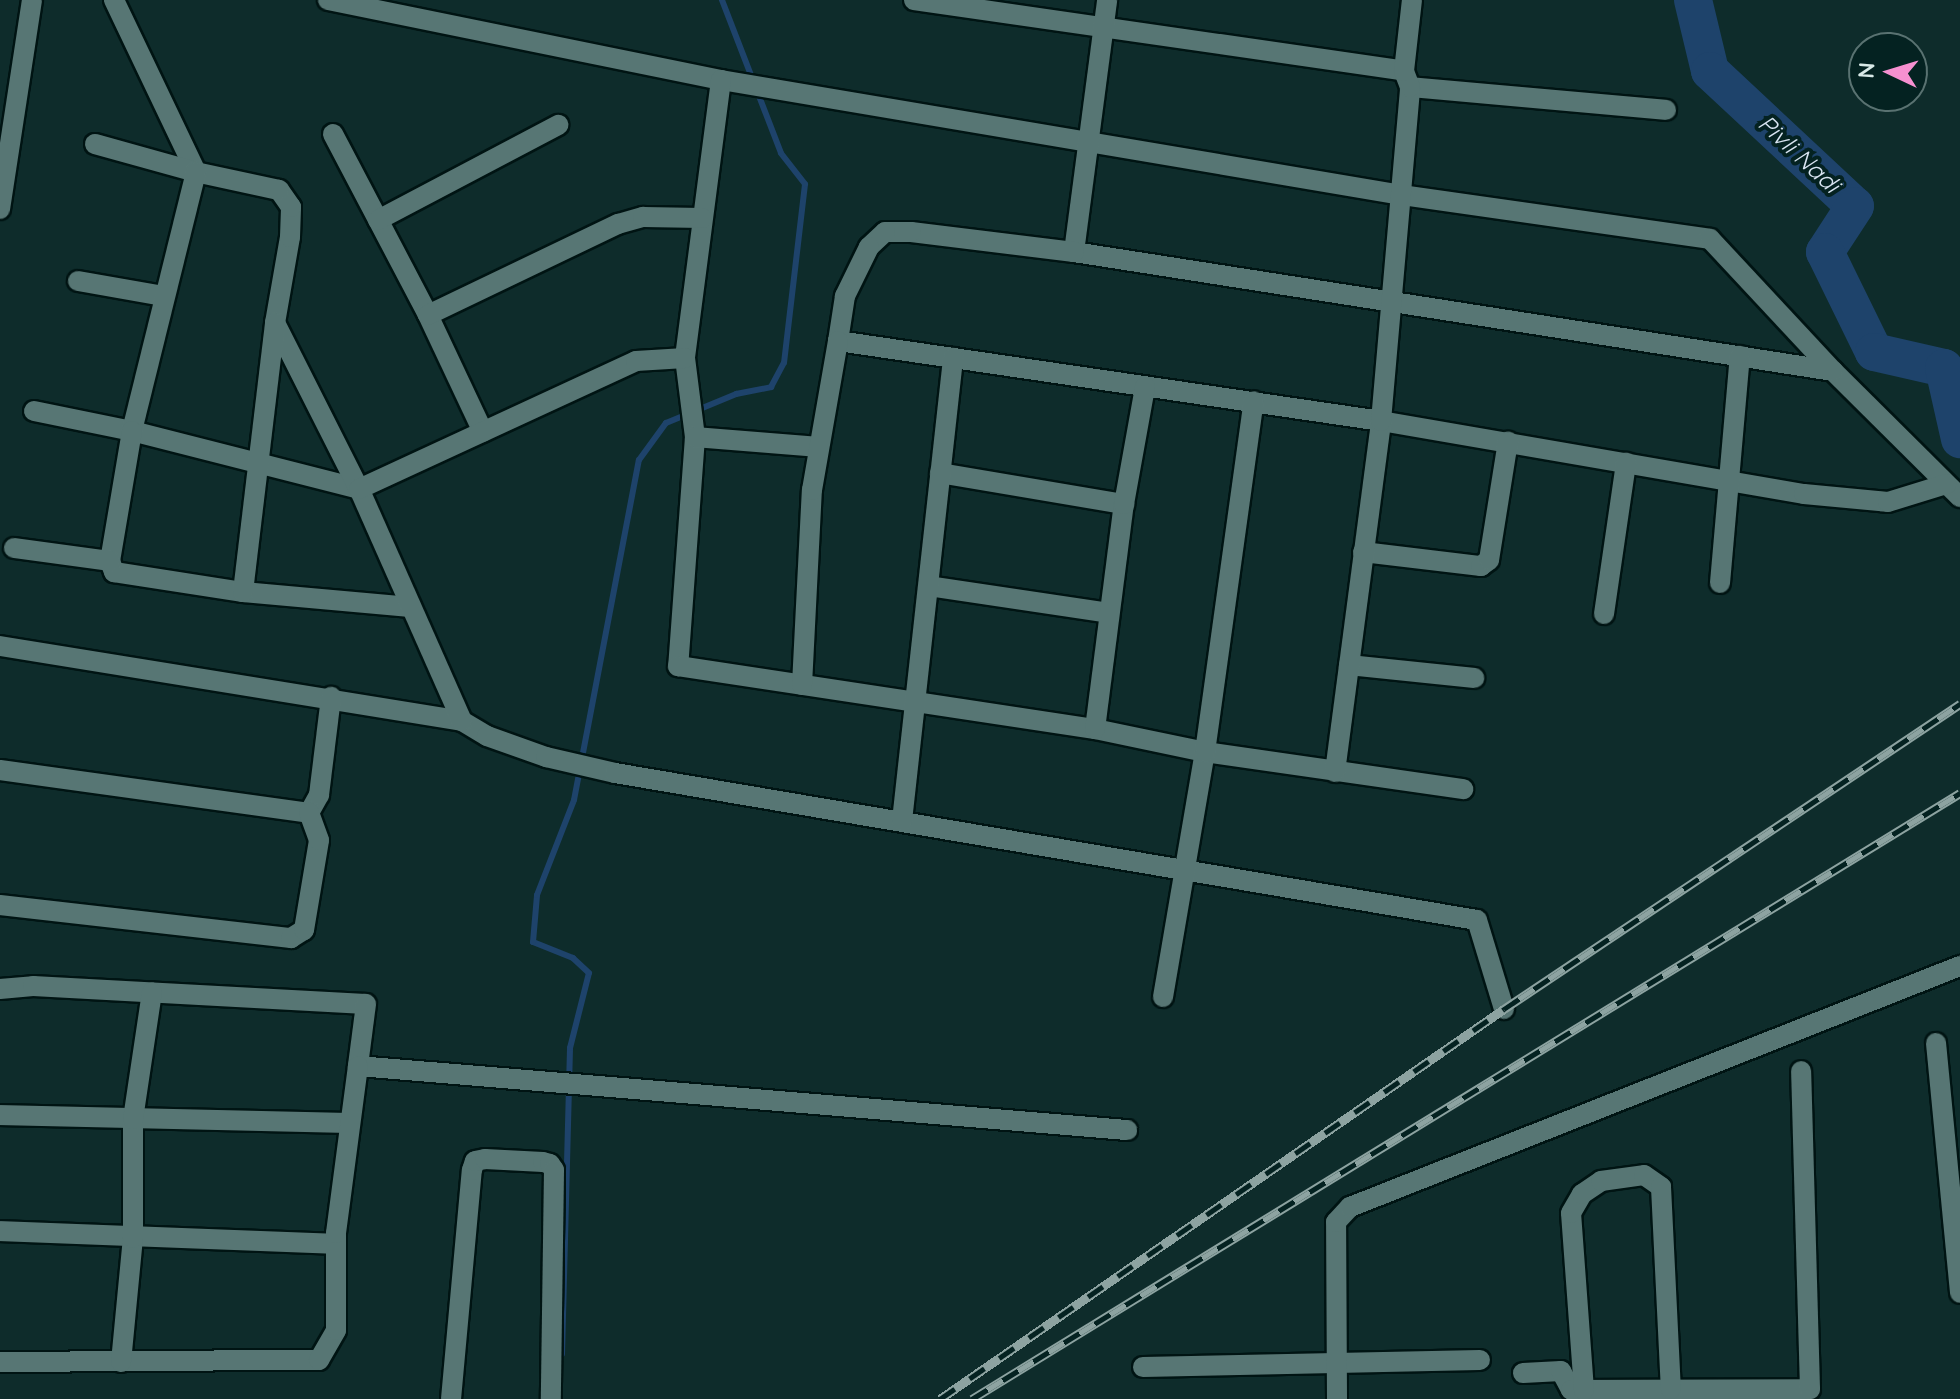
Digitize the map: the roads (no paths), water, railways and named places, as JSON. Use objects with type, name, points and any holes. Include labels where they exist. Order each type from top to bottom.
[{"type":"street","points":[[0,209],[32,0]]},
{"type":"street","points":[[114,0],[196,172],[132,431],[110,561],[114,572],[243,592],[410,607]]},
{"type":"street","points":[[328,0],[721,80],[1402,195],[1710,239],[1833,371],[1953,490]]},
{"type":"street","points":[[914,0],[1105,26],[1407,79],[1666,110]]},
{"type":"street","points":[[1074,252],[1107,0]]},
{"type":"street","points":[[1335,772],[1381,421],[1402,195],[1412,0]]},
{"type":"street","points":[[721,80],[685,358],[695,437],[678,666],[1095,729],[1205,752],[1463,789]]},
{"type":"street","points":[[378,220],[558,125]]},
{"type":"street","points":[[333,134],[428,315],[483,432]]},
{"type":"street","points":[[95,144],[196,172],[279,190],[291,207],[290,237],[256,465],[243,592]]},
{"type":"street","points":[[428,315],[618,224],[643,217],[702,218]]},
{"type":"street","points":[[802,685],[812,490],[845,296],[869,247],[885,232],[1074,252],[1833,371]]},
{"type":"street","points":[[78,281],[163,296]]},
{"type":"street","points":[[275,323],[359,489],[462,721]]},
{"type":"street","points":[[838,341],[1254,401],[1730,481],[1888,502],[1953,490]]},
{"type":"street","points":[[1720,583],[1740,356]]},
{"type":"street","points":[[34,411],[132,431],[359,489],[636,361],[685,358]]},
{"type":"street","points":[[902,821],[918,703],[953,358]]},
{"type":"street","points":[[1095,729],[1124,504],[1145,387]]},
{"type":"street","points":[[1163,997],[1205,752],[1254,401]]},
{"type":"street","points":[[695,437],[819,447]]},
{"type":"street","points":[[1363,552],[1481,566],[1489,560],[1508,442]]},
{"type":"street","points":[[1604,614],[1626,463]]},
{"type":"street","points":[[940,473],[1124,504]]},
{"type":"street","points":[[14,548],[110,561]]},
{"type":"street","points":[[929,586],[1109,613]]},
{"type":"street","points":[[0,646],[331,697],[462,721],[487,736],[546,757],[615,773],[1477,920],[1504,1009]]},
{"type":"street","points":[[1349,665],[1474,678]]},
{"type":"street","points":[[0,905],[291,938],[304,930],[319,840],[309,813],[319,795],[331,697]]},
{"type":"street","points":[[0,770],[309,813]]},
{"type":"street","points":[[1337,1399],[1336,1222],[1350,1207],[1960,966]]},
{"type":"street","points":[[0,989],[33,986],[366,1004],[336,1244],[336,1330],[319,1360],[0,1362]]},
{"type":"street","points":[[121,1362],[133,1238],[133,1119],[152,992]]},
{"type":"street","points":[[1936,1043],[1960,1293]]},
{"type":"street","points":[[358,1066],[1127,1130]]},
{"type":"street","points":[[1523,1373],[1561,1371],[1571,1390],[1680,1392],[1810,1389],[1801,1071]]},
{"type":"street","points":[[0,1115],[350,1123]]},
{"type":"street","points":[[451,1399],[472,1170],[475,1161],[485,1159],[543,1162],[550,1164],[554,1170],[551,1399]]},
{"type":"street","points":[[1584,1390],[1571,1213],[1582,1194],[1601,1181],[1644,1175],[1661,1187],[1680,1392]]},
{"type":"street","points":[[0,1231],[336,1244]]},
{"type":"street","points":[[1143,1367],[1480,1360]]},
{"type":"waterway","points":[[562,1354],[570,1048],[589,973],[573,958],[533,942],[537,895],[574,800],[639,460],[666,423],[736,394],[771,387],[784,363],[805,184],[781,153],[722,0]]},
{"type":"waterway","name":"Pivli Nadi","points":[[1693,0],[1710,71],[1855,206],[1825,252],[1874,352],[1944,368],[1960,439]]},
{"type":"railway","points":[[940,1399],[1504,1009],[1960,704]]},
{"type":"railway","points":[[972,1399],[1960,793]]}]
